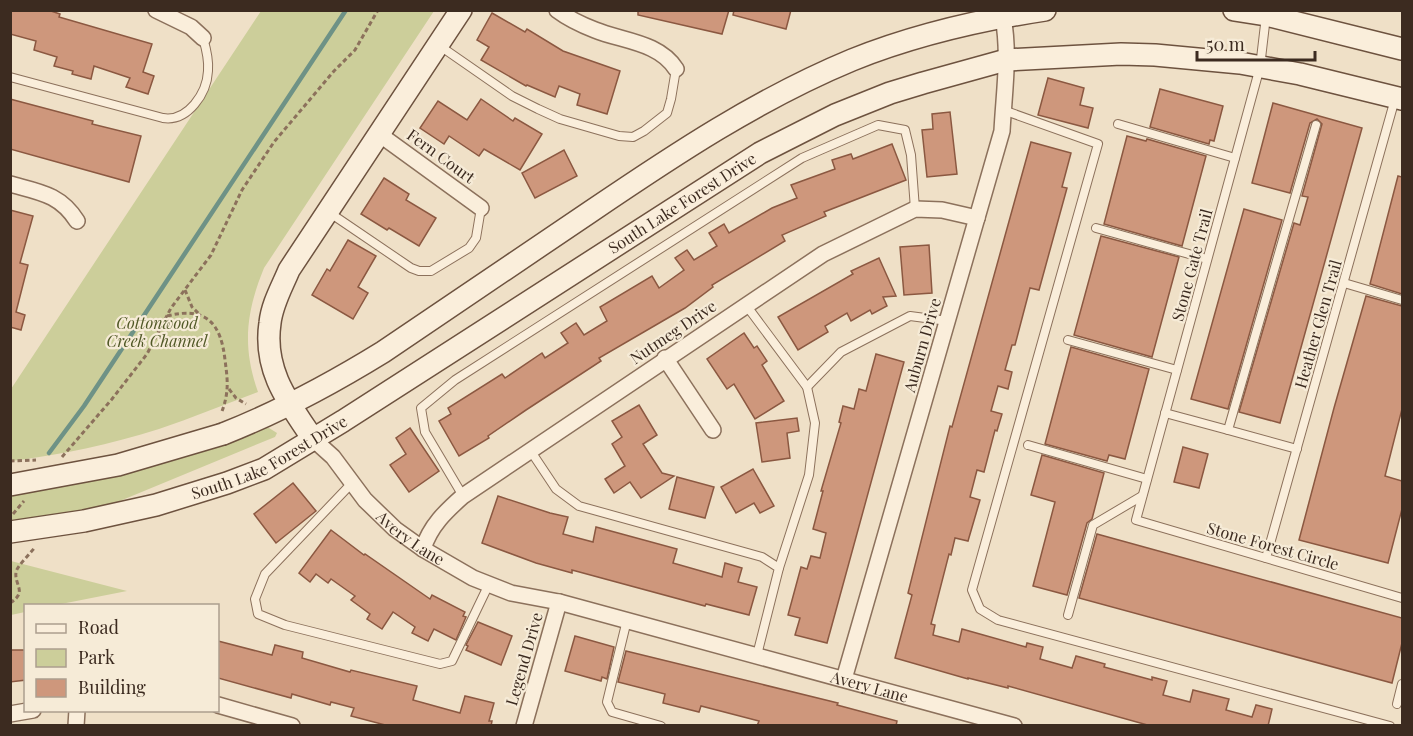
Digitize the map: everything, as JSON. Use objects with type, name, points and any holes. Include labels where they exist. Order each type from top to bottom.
[{"type":"main road","name":"Avery Lane","points":[[313,439],[277,383],[268,343],[270,321],[276,300],[289,270],[461,10]]},
{"type":"main road","points":[[18,492],[118,465],[222,424],[290,406],[335,382],[383,352],[684,148],[783,91],[853,60],[899,44],[954,27],[1045,10]]},
{"type":"main road","points":[[1234,10],[1266,15],[1402,49]]},
{"type":"main road","name":"South Lake Forest Drive","points":[[10,532],[84,521],[156,505],[264,469],[760,153],[835,116],[890,93],[1006,60],[1121,54],[1188,57],[1260,67],[1300,74],[1399,99]]},
{"type":"street","points":[[156,10],[185,24],[203,38]]},
{"type":"street","points":[[557,10],[571,20],[597,31],[655,50],[671,62],[676,69]]},
{"type":"street","name":"Auburn Drive","points":[[844,679],[1002,131],[1007,70],[1004,16]]},
{"type":"street","name":"Fern Court","points":[[379,134],[481,208]]},
{"type":"street","points":[[10,184],[59,200],[69,208],[77,221]]},
{"type":"street","name":"Nutmeg Drive","points":[[423,549],[441,516],[463,496],[665,358],[823,254],[915,209],[942,210],[977,218]]},
{"type":"street","points":[[665,358],[713,430]]},
{"type":"street","name":"Avery Lane","points":[[313,439],[333,457],[365,500],[395,529],[423,549],[473,578],[511,592],[627,620],[1014,726]]},
{"type":"street","name":"Legend Drive","points":[[524,726],[559,602]]},
{"type":"street","points":[[219,705],[292,726]]},
{"type":"street","points":[[10,714],[25,712]]},
{"type":"lane","name":"Stone Gate Trail","points":[[1136,520],[1260,67],[1266,15]]},
{"type":"lane","points":[[10,77],[163,118],[174,118],[190,109],[205,85],[208,70],[203,38]]},
{"type":"lane","points":[[438,45],[512,96],[538,110],[618,136],[633,137],[667,113],[676,69]]},
{"type":"lane","name":"Heather Glen Trail","points":[[1266,558],[1399,99]]},
{"type":"lane","points":[[1003,110],[1098,144],[972,590],[980,609],[998,620],[1390,726]]},
{"type":"lane","points":[[1118,124],[1235,158]]},
{"type":"lane","points":[[463,496],[425,432],[421,408],[455,380],[802,158],[878,125],[905,130],[911,155],[915,209]]},
{"type":"lane","points":[[1228,430],[1316,125]]},
{"type":"lane","points":[[328,212],[411,268],[425,271],[438,268],[472,245],[478,230],[481,208]]},
{"type":"lane","points":[[1096,228],[1207,259]]},
{"type":"lane","points":[[1344,283],[1402,300]]},
{"type":"lane","points":[[746,304],[807,387],[815,423],[809,475],[779,568],[757,656]]},
{"type":"lane","points":[[807,387],[841,352],[910,316],[948,321]]},
{"type":"lane","points":[[1068,340],[1177,370]]},
{"type":"lane","points":[[1165,413],[1297,449]]},
{"type":"lane","points":[[1028,445],[1147,479]]},
{"type":"lane","points":[[530,450],[556,489],[579,506],[762,557],[779,568]]},
{"type":"lane","points":[[352,483],[265,574],[255,599],[258,614],[285,625],[440,664],[452,662],[489,584]]},
{"type":"lane","points":[[1068,615],[1093,525],[1142,496]]},
{"type":"lane","name":"Stone Forest Circle","points":[[1136,520],[1402,598]]},
{"type":"lane","points":[[627,620],[607,702],[612,712],[661,726]]},
{"type":"lane","points":[[1397,704],[1402,684]]},
{"type":"path","points":[[57,462],[112,399],[147,354],[167,316],[211,255],[242,190],[274,142],[334,71],[356,50],[378,10]]},
{"type":"path","points":[[185,290],[192,307],[217,327],[223,342],[229,390],[222,424]]},
{"type":"path","points":[[167,316],[180,313],[200,315]]},
{"type":"path","points":[[229,390],[246,404]]},
{"type":"path","points":[[10,461],[38,460]]},
{"type":"path","points":[[10,516],[18,492]]},
{"type":"path","points":[[10,603],[17,599],[20,591],[16,573],[18,567],[25,562],[39,541]]},
{"type":"green space","name":"Cottonwood Creek Channel","points":[[261,11],[434,11],[264,268],[253,300],[248,330],[250,360],[258,392],[159,429],[67,452],[11,461],[11,389]]},
{"type":"green space","points":[[257,427],[269,428],[277,433],[275,437],[115,503],[47,517],[11,520],[11,491]]},
{"type":"green space","points":[[11,561],[127,591],[61,604],[24,604],[24,612],[11,615]]},
{"type":"building","points":[[10,10],[48,10],[60,14],[59,17],[152,44],[143,72],[154,76],[148,94],[126,87],[130,78],[94,66],[91,79],[54,66],[57,57],[34,50],[36,41],[10,34]]},
{"type":"building","points":[[638,10],[729,10],[722,34],[638,15]]},
{"type":"building","points":[[734,10],[791,10],[786,29],[733,15]]},
{"type":"building","points":[[492,13],[525,32],[527,29],[563,51],[620,71],[607,114],[577,105],[580,94],[559,86],[555,97],[526,86],[481,60],[489,47],[477,40]]},
{"type":"building","points":[[1048,78],[1084,88],[1080,105],[1093,108],[1088,128],[1038,115]]},
{"type":"building","points":[[1160,89],[1223,106],[1214,141],[1210,140],[1209,144],[1150,127]]},
{"type":"building","points":[[10,99],[141,136],[129,182],[10,149]]},
{"type":"building","points":[[481,99],[513,121],[515,118],[542,134],[520,170],[484,149],[479,156],[449,136],[444,144],[420,128],[438,101],[467,120]]},
{"type":"building","points":[[1273,103],[1362,128],[1280,423],[1239,412],[1294,223],[1300,225],[1308,197],[1302,196],[1322,124],[1317,119],[1310,123],[1290,193],[1252,183]]},
{"type":"building","points":[[950,112],[957,174],[927,177],[922,130],[933,129],[932,114]]},
{"type":"building","points":[[1127,136],[1146,141],[1147,139],[1206,156],[1182,246],[1104,224]]},
{"type":"building","points":[[1031,142],[1071,153],[1062,187],[1067,188],[1039,290],[1030,288],[1015,345],[1012,345],[1005,370],[1012,372],[1008,389],[998,386],[991,411],[1002,414],[997,431],[995,430],[984,472],[977,470],[970,497],[980,500],[968,541],[955,538],[951,555],[949,554],[931,624],[935,625],[933,635],[959,642],[962,629],[1026,647],[1027,643],[1043,647],[1040,659],[1072,668],[1076,656],[1105,664],[1104,667],[1152,680],[1152,677],[1167,681],[1163,695],[1190,702],[1193,690],[1229,699],[1226,710],[1252,717],[1256,705],[1272,709],[1268,726],[1151,726],[1008,686],[1008,688],[968,679],[895,658],[912,595],[908,593],[950,426],[952,427]]},
{"type":"building","points":[[892,144],[906,180],[824,212],[826,216],[782,235],[785,241],[712,285],[713,287],[685,308],[599,358],[601,361],[459,456],[439,421],[451,414],[448,408],[502,374],[505,378],[542,353],[545,358],[568,343],[561,333],[576,323],[584,335],[607,321],[600,307],[652,276],[659,288],[684,270],[675,258],[687,250],[694,260],[717,246],[709,233],[724,224],[729,233],[772,208],[797,198],[791,185],[835,169],[832,160],[851,154],[853,159]]},
{"type":"building","points":[[564,150],[577,176],[535,198],[522,173]]},
{"type":"building","points":[[1398,176],[1402,177],[1402,294],[1370,284]]},
{"type":"building","points":[[384,178],[409,194],[406,200],[436,218],[419,246],[361,214]]},
{"type":"building","points":[[1244,209],[1282,220],[1228,409],[1191,399]]},
{"type":"building","points":[[10,210],[33,216],[20,263],[28,265],[16,312],[25,315],[21,330],[10,327]]},
{"type":"building","points":[[1101,236],[1179,257],[1152,357],[1074,335]]},
{"type":"building","points":[[348,240],[376,256],[358,287],[368,293],[353,319],[312,295],[327,269],[330,271]]},
{"type":"building","points":[[929,245],[932,293],[904,295],[900,247]]},
{"type":"building","points":[[879,258],[896,296],[883,297],[887,306],[872,314],[870,310],[851,321],[847,313],[825,326],[828,332],[798,350],[778,317],[853,274],[851,271]]},
{"type":"building","points":[[1366,296],[1402,306],[1402,409],[1385,476],[1402,481],[1402,509],[1388,563],[1299,540]]},
{"type":"building","points":[[744,333],[767,361],[762,365],[784,401],[755,419],[734,384],[727,389],[707,359]]},
{"type":"building","points":[[1071,347],[1149,369],[1125,459],[1109,455],[1107,461],[1045,444]]},
{"type":"building","points":[[876,354],[904,362],[827,643],[795,635],[800,618],[788,615],[801,567],[807,569],[811,556],[820,558],[826,533],[813,529],[823,491],[821,491],[841,423],[839,422],[843,406],[854,409],[859,389],[866,391]]},
{"type":"building","points":[[639,405],[657,435],[643,444],[662,473],[674,476],[641,498],[630,482],[614,493],[605,479],[625,466],[612,444],[622,437],[612,421]]},
{"type":"building","points":[[797,418],[799,431],[787,433],[790,458],[762,462],[756,423]]},
{"type":"building","points":[[410,428],[439,471],[409,492],[390,465],[406,454],[396,438]]},
{"type":"building","points":[[1183,447],[1208,454],[1199,488],[1174,482]]},
{"type":"building","points":[[1042,455],[1104,473],[1092,519],[1087,523],[1067,595],[1033,586],[1055,502],[1031,495]]},
{"type":"building","points":[[753,469],[774,506],[760,513],[754,503],[736,513],[721,487]]},
{"type":"building","points":[[677,477],[714,487],[705,518],[669,509]]},
{"type":"building","points":[[293,483],[316,511],[276,543],[254,514]]},
{"type":"building","points":[[498,496],[568,517],[563,534],[593,542],[596,527],[677,549],[673,563],[722,577],[725,563],[742,568],[738,582],[757,587],[749,615],[706,604],[705,606],[572,570],[572,573],[536,563],[482,543]]},
{"type":"building","points":[[331,530],[430,599],[432,595],[465,612],[463,616],[466,617],[456,640],[434,629],[428,641],[412,633],[415,627],[393,612],[382,629],[367,619],[370,614],[351,600],[355,596],[331,579],[328,583],[316,574],[310,582],[299,573]]},
{"type":"building","points":[[1097,534],[1402,618],[1402,643],[1392,683],[1079,598]]},
{"type":"building","points":[[478,622],[512,636],[501,665],[466,650],[468,646],[466,645]]},
{"type":"building","points":[[575,636],[614,647],[607,679],[602,677],[601,681],[565,671]]},
{"type":"building","points":[[219,641],[272,655],[275,645],[303,652],[302,658],[350,672],[351,670],[417,686],[413,700],[460,713],[465,696],[494,703],[489,721],[492,721],[491,726],[389,726],[351,716],[354,708],[331,702],[330,705],[292,694],[291,698],[219,678]]},
{"type":"building","points":[[10,650],[24,650],[24,680],[10,682]]},
{"type":"building","points":[[626,651],[838,703],[837,705],[897,721],[896,726],[757,726],[759,721],[701,706],[699,712],[663,703],[665,694],[618,682]]},
{"type":"waterway","points":[[49,453],[84,406],[346,10]]}]
